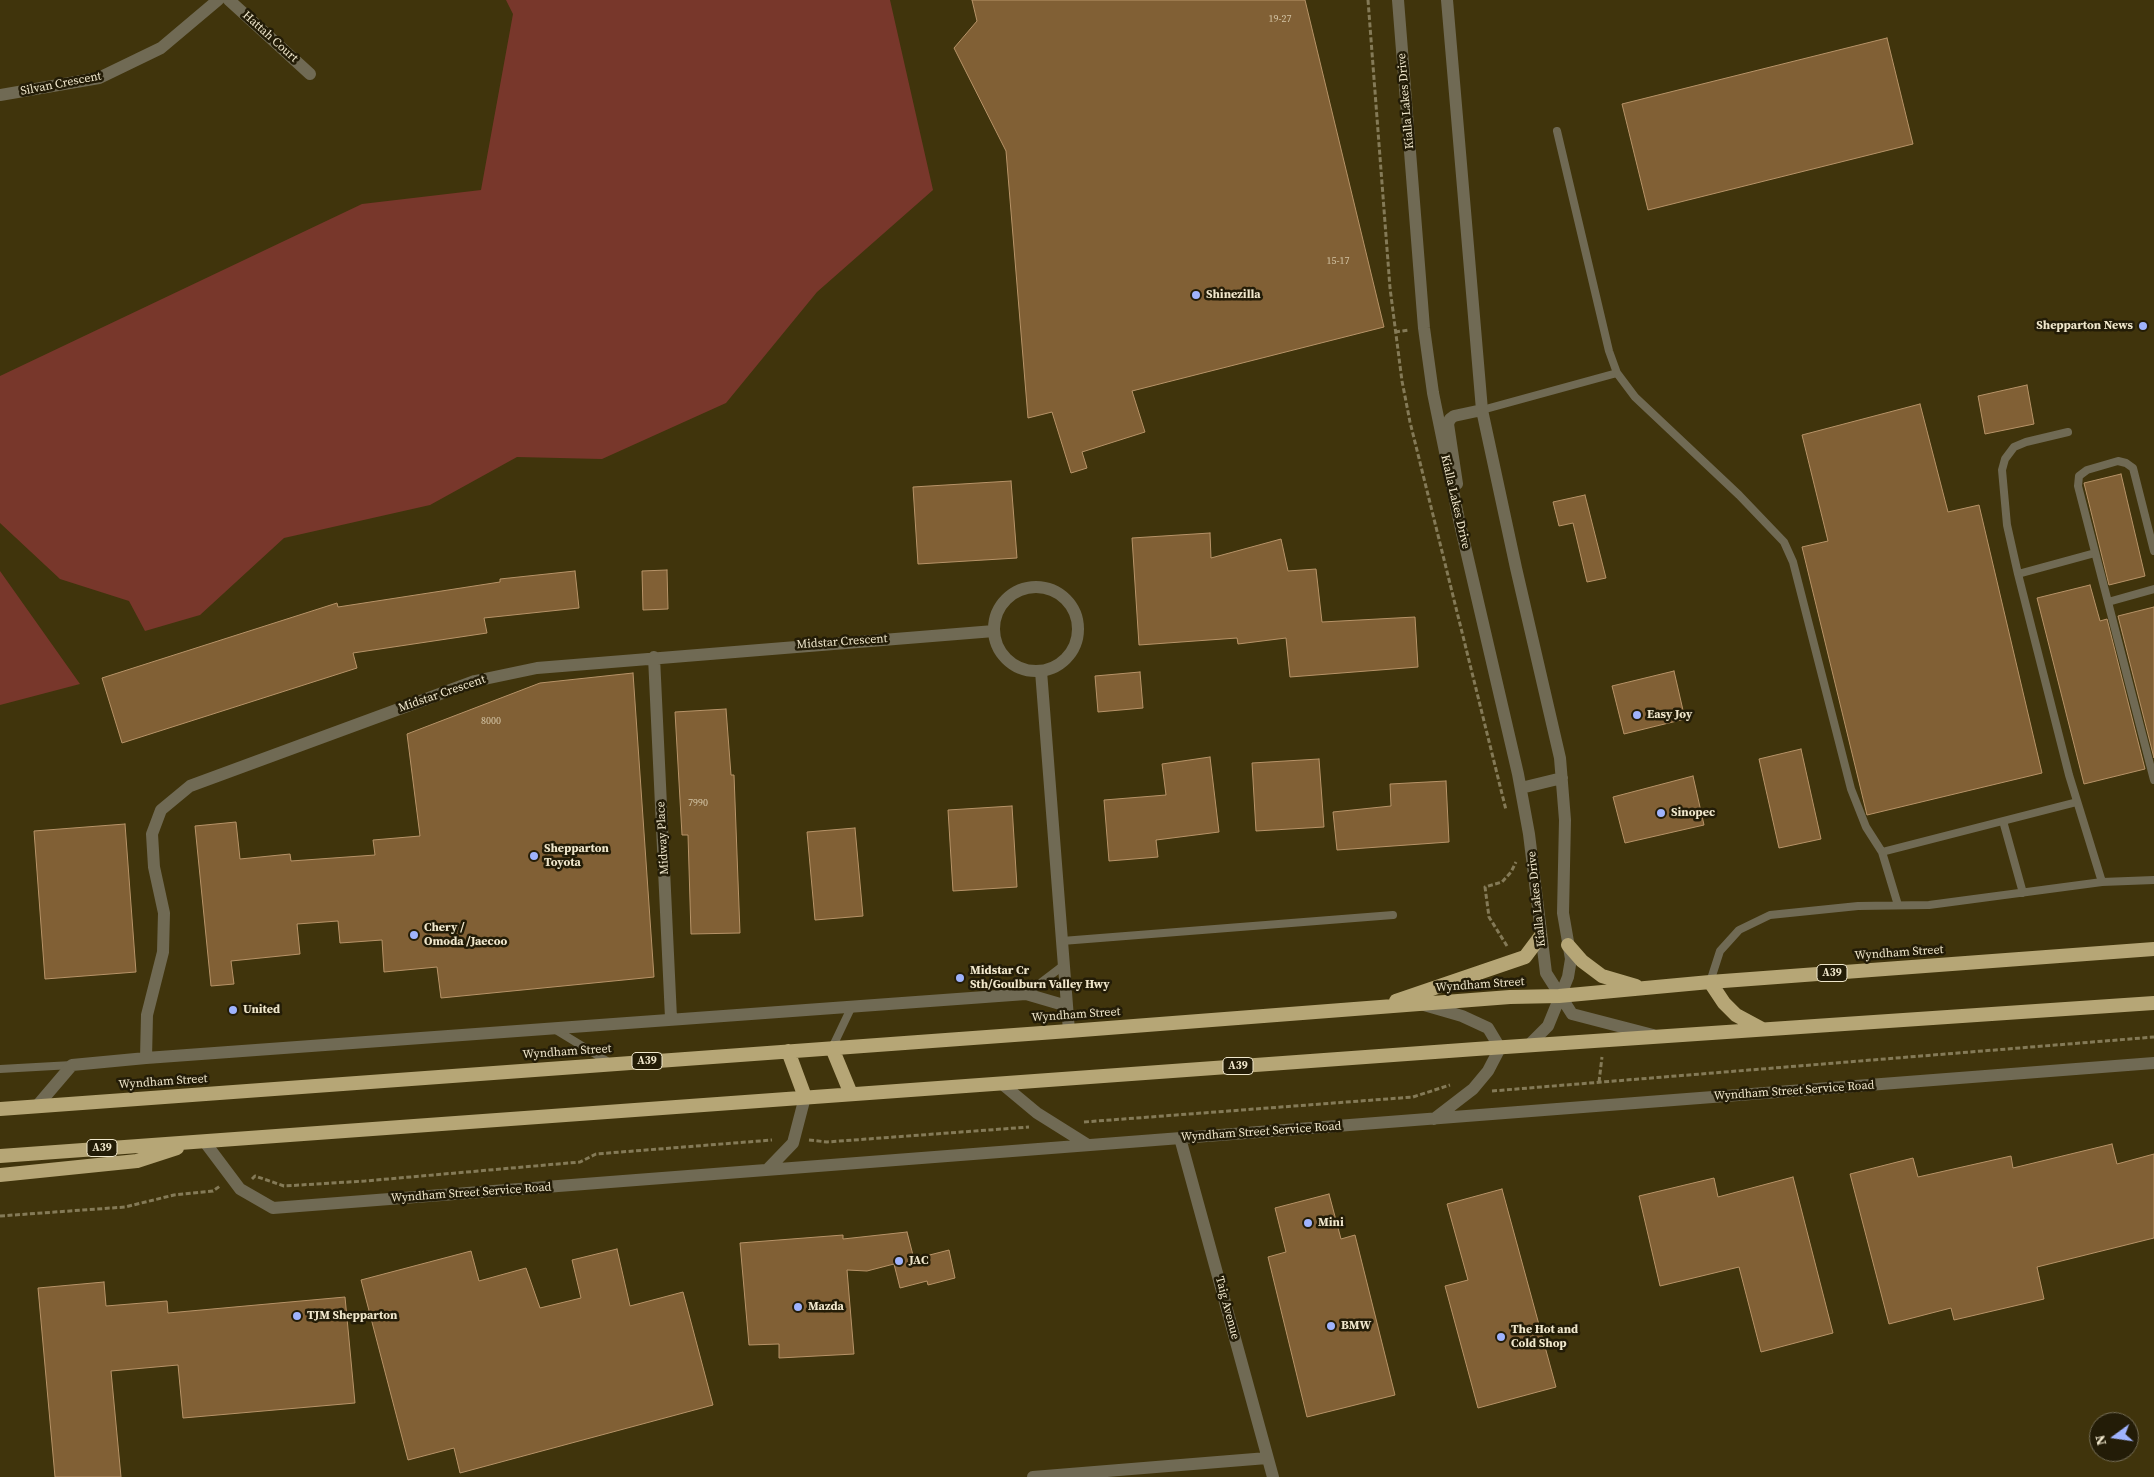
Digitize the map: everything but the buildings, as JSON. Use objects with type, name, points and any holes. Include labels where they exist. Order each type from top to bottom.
[{"type":"highway","points":[[1379,1007],[1525,957],[1540,937]]},
{"type":"highway","points":[[1568,945],[1582,961],[1602,976],[1644,988]]},
{"type":"highway","name":"Wyndham Street","points":[[0,1109],[1510,997],[1560,996],[1710,982],[2154,949]]},
{"type":"highway","points":[[1710,982],[1724,1003],[1736,1015],[1763,1029]]},
{"type":"highway","name":"A39","points":[[0,1156],[1001,1083],[2154,1003]]},
{"type":"highway","points":[[832,1048],[851,1094]]},
{"type":"highway","points":[[788,1051],[805,1097]]},
{"type":"highway","points":[[0,1175],[137,1161],[202,1141]]},
{"type":"street","name":"Silvan Crescent","points":[[0,95],[99,78],[160,48],[218,0]]},
{"type":"street","name":"Hattah Court","points":[[229,0],[310,74]]},
{"type":"street","name":"Kialla Lakes Drive","points":[[1398,0],[1424,328],[1433,393],[1459,520],[1530,834],[1540,937],[1546,973],[1572,1014],[1660,1037]]},
{"type":"street","name":"Kialla Lakes Drive","points":[[1447,0],[1482,410],[1560,758],[1562,778],[1565,820],[1563,913],[1571,959],[1568,977],[1548,1026],[1528,1046]]},
{"type":"street","points":[[1459,520],[1456,467],[1448,424],[1454,416],[1482,410]]},
{"type":"street","points":[[1036,587],[1051,590],[1063,597],[1073,608],[1078,625],[1077,639],[1071,653],[1062,663],[1041,671],[1027,670],[1013,664],[1003,654],[994,631],[996,616],[1003,603],[1014,594],[1036,587]]},
{"type":"street","name":"Midstar Crescent","points":[[146,1058],[147,1016],[163,952],[164,912],[154,867],[152,834],[161,810],[190,786],[475,681],[537,668],[654,657],[994,631]]},
{"type":"street","name":"Midway Place","points":[[654,657],[671,1018]]},
{"type":"street","points":[[1041,671],[1069,1031]]},
{"type":"street","points":[[1521,788],[1562,778]]},
{"type":"street","points":[[37,1106],[72,1065],[671,1018],[1026,994],[1067,1006]]},
{"type":"street","points":[[1420,1004],[1462,1016],[1488,1028],[1500,1048],[1488,1071],[1473,1089],[1434,1119]]},
{"type":"street","name":"Wyndham Street Service Road","points":[[202,1141],[240,1189],[273,1208],[2154,1063]]},
{"type":"street","points":[[1001,1083],[1037,1113],[1088,1146]]},
{"type":"street","points":[[766,1170],[793,1143],[805,1097]]},
{"type":"street","name":"Taig Avenue","points":[[1180,1138],[1273,1477]]},
{"type":"street","points":[[1033,1477],[1268,1458]]},
{"type":"lane","points":[[1557,131],[1607,341],[1617,374],[1635,397],[1739,496],[1784,542],[1793,562],[1851,790],[1866,827],[1882,852],[1898,905]]},
{"type":"lane","points":[[1482,410],[1617,374]]},
{"type":"lane","points":[[2068,432],[2026,442],[2014,447],[2005,459],[2002,470],[2007,525],[2018,574],[2077,802],[2102,882]]},
{"type":"lane","points":[[2154,551],[2133,468],[2126,463],[2118,461],[2087,470],[2079,476],[2078,486],[2154,780]]},
{"type":"lane","points":[[2018,574],[2095,553]]},
{"type":"lane","points":[[2108,602],[2154,589]]},
{"type":"lane","points":[[1882,852],[2077,802]]},
{"type":"lane","points":[[2003,820],[2023,893]]},
{"type":"lane","points":[[1710,982],[1720,951],[1739,930],[1770,915],[1858,906],[1929,905],[2102,882],[2154,880]]},
{"type":"lane","points":[[1062,941],[1393,915]]},
{"type":"lane","points":[[1026,994],[1064,965]]},
{"type":"lane","points":[[832,1048],[852,1006]]},
{"type":"lane","points":[[552,1027],[610,1064]]},
{"type":"lane","points":[[0,1069],[72,1065]]},
{"type":"shaded area","points":[[506,0],[890,0],[933,190],[817,292],[726,403],[602,459],[517,457],[430,505],[284,538],[200,615],[145,631],[129,601],[60,579],[0,523],[0,376],[362,204],[481,190],[513,14]]},
{"type":"shaded area","points":[[0,571],[80,684],[0,705]]},
{"type":"place","name":"Shinezilla","points":[[1196,295]]},
{"type":"place","name":"Shepparton News","points":[[2143,326]]},
{"type":"place","name":"Easy Joy","points":[[1637,715]]},
{"type":"place","name":"Sinopec","points":[[1661,813]]},
{"type":"place","name":"Shepparton Toyota","points":[[534,856]]},
{"type":"place","name":"Chery / Omoda /Jaecoo","points":[[414,935]]},
{"type":"place","name":"Midstar Cr Sth/Goulburn Valley Hwy","points":[[960,978]]},
{"type":"place","name":"United","points":[[233,1010]]},
{"type":"place","name":"Mini","points":[[1308,1223]]},
{"type":"place","name":"JAC","points":[[899,1261]]},
{"type":"place","name":"Mazda","points":[[798,1307]]},
{"type":"place","name":"TJM Shepparton","points":[[297,1316]]},
{"type":"place","name":"BMW","points":[[1331,1326]]},
{"type":"place","name":"The Hot and Cold Shop","points":[[1501,1337]]}]
